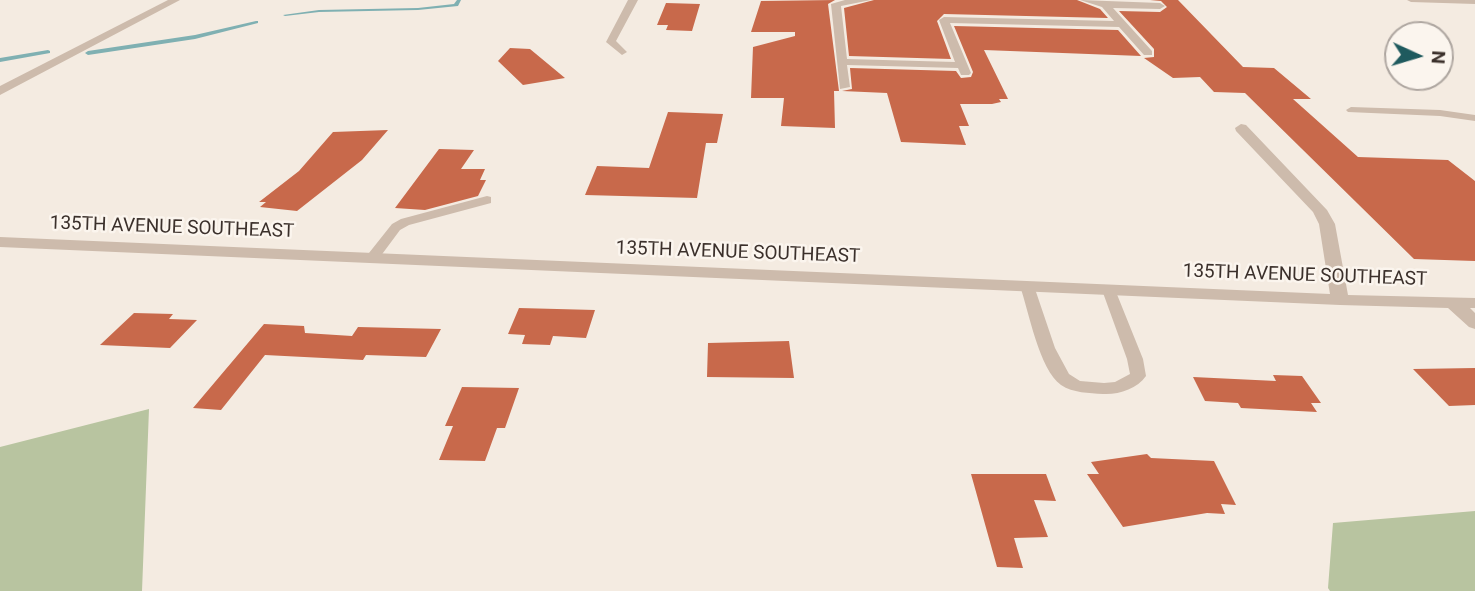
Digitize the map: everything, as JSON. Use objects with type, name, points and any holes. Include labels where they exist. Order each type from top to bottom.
[{"type":"street","points":[[0,91],[175,0]]},
{"type":"street","points":[[622,52],[611,41],[633,0]]},
{"type":"street","points":[[844,87],[836,4],[866,0]]},
{"type":"street","points":[[1085,0],[1105,5],[1160,6]]},
{"type":"street","points":[[1105,5],[1148,53]]},
{"type":"street","points":[[843,62],[963,69],[944,20],[1121,24]]},
{"type":"street","points":[[1241,128],[1319,210],[1327,224],[1340,300]]},
{"type":"street","name":"135TH AVENUE SOUTHEAST","points":[[0,242],[1340,300],[1475,303]]},
{"type":"street","points":[[1452,302],[1475,323]]},
{"type":"lane","points":[[1411,0],[1475,2]]},
{"type":"lane","points":[[1350,110],[1440,113],[1475,118]]},
{"type":"lane","points":[[372,258],[396,227],[405,222],[487,200]]},
{"type":"lane","points":[[1027,286],[1053,360],[1063,378],[1080,387],[1106,389],[1125,387],[1138,376],[1135,359],[1109,290]]},
{"type":"green space","points":[[149,409],[142,591],[0,591],[0,447]]},
{"type":"green space","points":[[1475,511],[1475,591],[1330,591],[1328,588],[1333,523]]},
{"type":"building","points":[[835,0],[828,4],[839,91],[834,91],[835,128],[781,126],[784,98],[751,98],[753,47],[795,36],[795,32],[751,32],[761,1]]},
{"type":"building","points":[[874,0],[1077,0],[1100,9],[1108,18],[944,14],[937,21],[951,59],[849,56],[844,8]]},
{"type":"building","points":[[1150,0],[1178,0],[1243,67],[1274,68],[1311,99],[1293,99],[1358,157],[1448,160],[1475,181],[1475,261],[1414,259],[1245,93],[1214,92],[1200,77],[1173,78],[1144,58],[1154,57],[1154,49],[1119,11],[1160,12],[1167,7],[1161,1]]},
{"type":"building","points":[[666,3],[700,4],[692,31],[666,30],[668,25],[657,25]]},
{"type":"building","points":[[954,26],[1118,30],[1141,56],[984,50],[1008,99],[999,99],[1001,102],[992,104],[960,104],[969,126],[959,126],[966,145],[901,142],[887,93],[842,91],[852,89],[850,68],[956,71],[961,78],[971,77],[973,72]]},
{"type":"building","points":[[510,48],[530,49],[565,78],[523,85],[498,61]]},
{"type":"building","points":[[668,112],[723,114],[717,143],[706,143],[697,198],[585,195],[597,166],[649,168]]},
{"type":"building","points":[[388,130],[362,160],[297,211],[260,207],[266,202],[259,202],[299,171],[333,132]]},
{"type":"building","points":[[439,149],[474,150],[461,169],[485,169],[480,180],[486,180],[478,196],[425,210],[395,208]]},
{"type":"building","points":[[519,308],[595,310],[586,338],[553,336],[550,345],[522,344],[525,335],[508,334]]},
{"type":"building","points":[[134,313],[173,314],[169,319],[197,320],[170,348],[100,345]]},
{"type":"building","points":[[264,324],[304,326],[305,333],[352,336],[358,327],[441,329],[426,357],[366,355],[363,360],[265,355],[221,410],[193,408]]},
{"type":"building","points":[[789,341],[794,378],[707,377],[708,343]]},
{"type":"building","points":[[1475,368],[1475,405],[1449,406],[1413,369]]},
{"type":"building","points":[[1273,375],[1302,376],[1321,403],[1311,403],[1317,412],[1241,408],[1238,403],[1205,401],[1193,377],[1276,381]]},
{"type":"building","points":[[462,387],[519,388],[505,428],[497,428],[485,461],[439,460],[453,426],[445,426]]},
{"type":"building","points":[[1147,454],[1151,458],[1214,461],[1236,505],[1221,504],[1225,514],[1207,513],[1123,527],[1087,474],[1099,474],[1091,462]]},
{"type":"building","points":[[971,474],[1046,474],[1056,501],[1034,500],[1048,537],[1014,538],[1023,568],[997,567]]},
{"type":"waterway","points":[[285,15],[319,11],[418,9],[456,5],[459,0]]},
{"type":"waterway","points":[[88,53],[195,37],[256,22]]},
{"type":"waterway","points":[[0,60],[48,52]]}]
